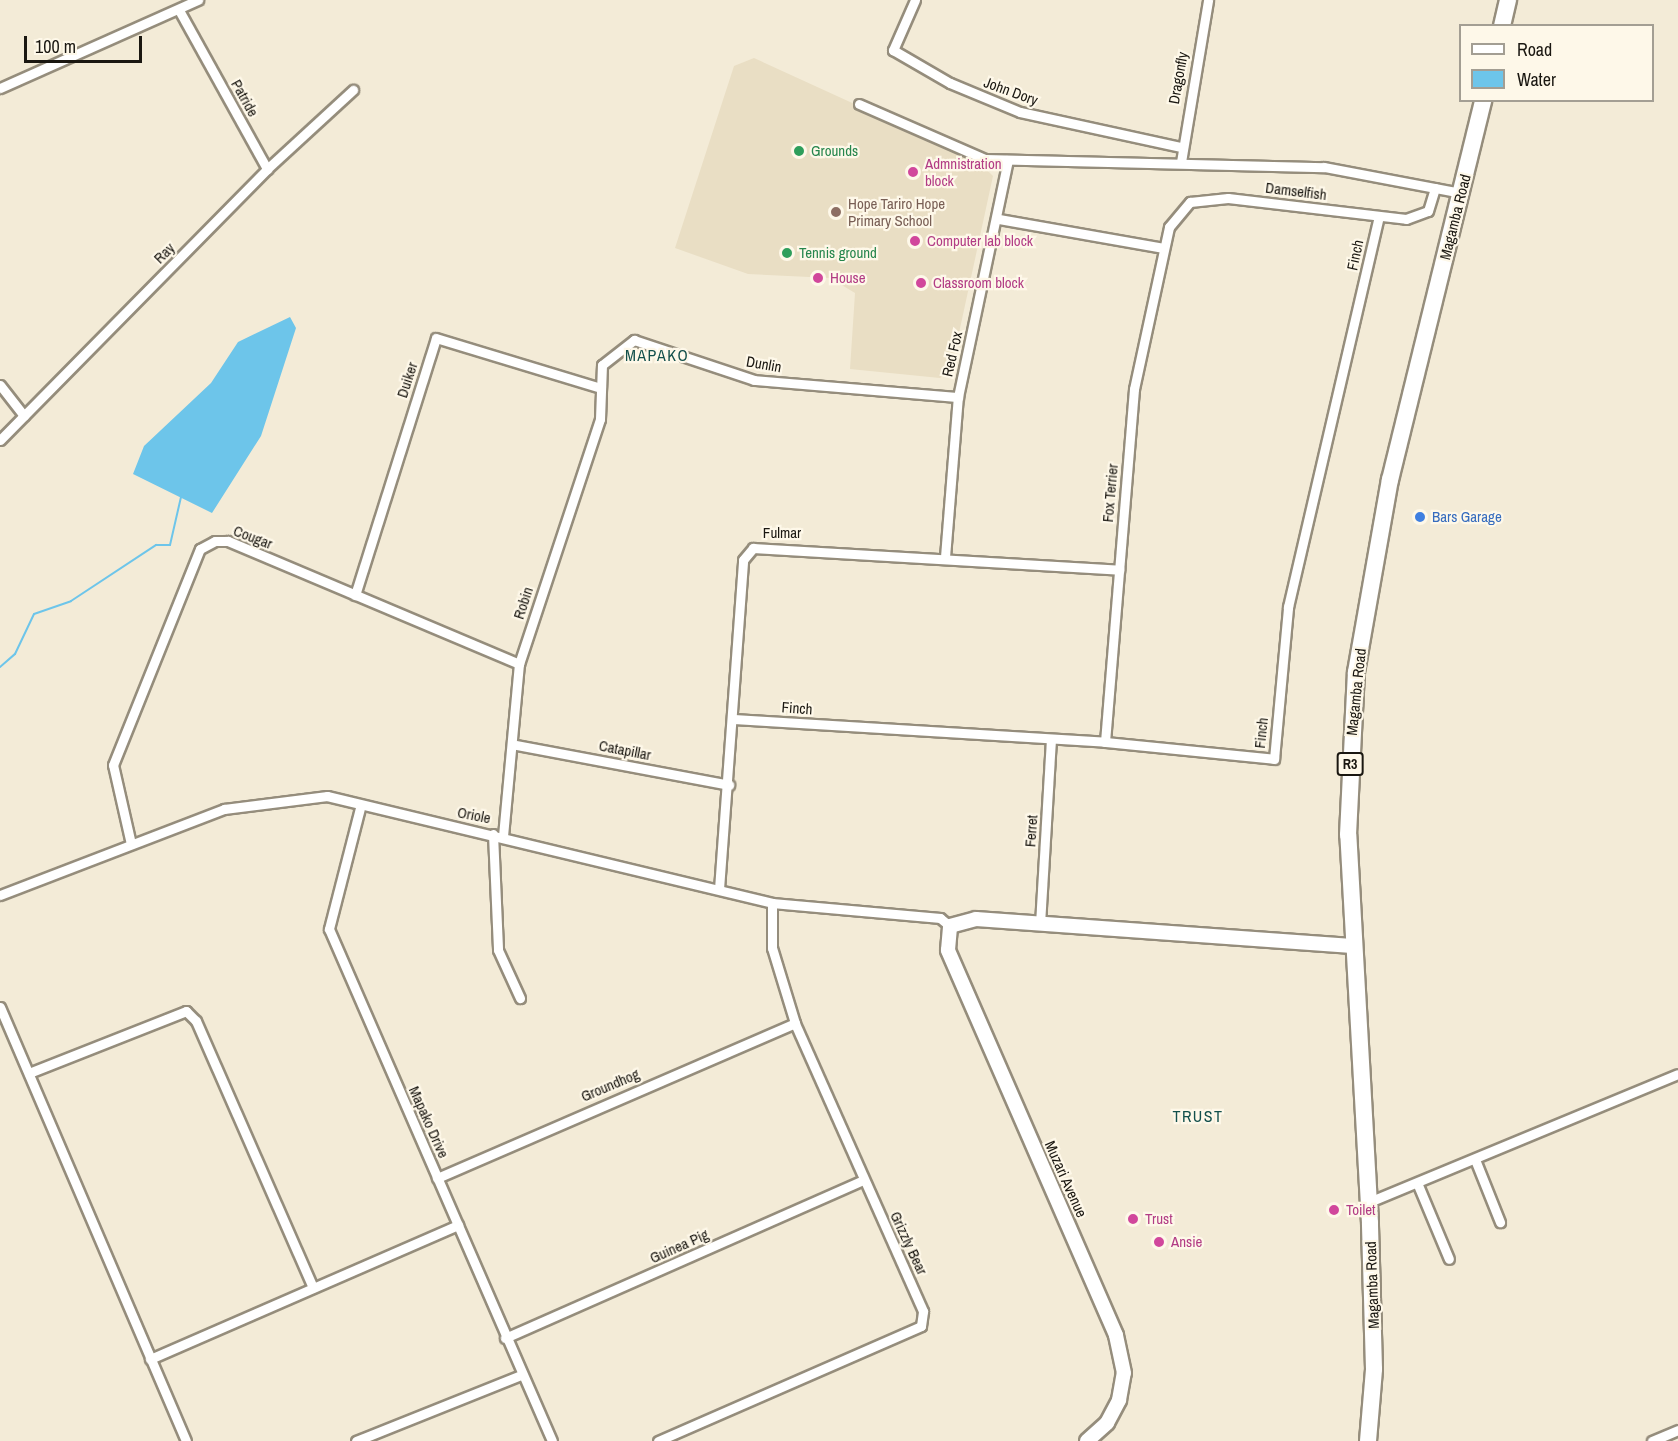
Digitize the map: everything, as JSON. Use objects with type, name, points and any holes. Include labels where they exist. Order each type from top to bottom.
[{"type":"highway","points":[[1502,24],[1508,0]]},
{"type":"highway","name":"Magamba Road","points":[[1368,1441],[1374,1369],[1369,1202],[1352,946],[1348,794],[1356,672],[1390,480],[1483,102]]},
{"type":"street","name":"Patride","points":[[173,0],[267,169]]},
{"type":"street","points":[[0,88],[198,0]]},
{"type":"street","name":"John Dory","points":[[915,0],[893,50],[950,83],[1020,112],[1181,147]]},
{"type":"street","name":"Dragonfly","points":[[1180,162],[1208,0]]},
{"type":"street","name":"Ray","points":[[0,440],[267,169],[353,90]]},
{"type":"street","points":[[859,104],[977,157],[1324,167],[1462,192]]},
{"type":"street","name":"Red Fox","points":[[945,557],[958,397],[999,219],[1008,159]]},
{"type":"street","name":"Damselfish","points":[[1163,248],[1168,226],[1190,202],[1228,198],[1406,219],[1428,211],[1435,188]]},
{"type":"street","name":"Finch","points":[[734,719],[1105,742],[1274,759],[1288,607],[1379,216]]},
{"type":"street","points":[[999,219],[1163,248]]},
{"type":"street","name":"Fox Terrier","points":[[1105,742],[1134,389],[1163,248]]},
{"type":"street","name":"Duiker","points":[[355,595],[436,338],[601,388]]},
{"type":"street","name":"Dunlin","points":[[601,388],[603,365],[634,340],[754,380],[958,397]]},
{"type":"street","points":[[0,385],[24,416]]},
{"type":"street","name":"Robin","points":[[503,836],[516,745],[519,664],[600,419],[601,388]]},
{"type":"street","name":"Cougar","points":[[131,844],[113,765],[200,549],[228,541],[519,664]]},
{"type":"street","name":"Fulmar","points":[[719,889],[734,719],[743,560],[753,548],[945,557],[1119,570]]},
{"type":"street","name":"Ferret","points":[[1040,924],[1051,740]]},
{"type":"street","name":"Catapillar","points":[[516,745],[729,785]]},
{"type":"street","name":"Oriole","points":[[0,896],[224,809],[327,796],[360,808],[503,836],[772,903],[940,918],[950,926]]},
{"type":"street","name":"Mapako Drive","points":[[360,808],[329,929],[521,1375],[552,1441]]},
{"type":"street","points":[[493,834],[498,950],[520,998]]},
{"type":"street","name":"Grizzly Bear","points":[[658,1441],[921,1326],[923,1311],[795,1023],[772,948],[772,903]]},
{"type":"street","points":[[950,926],[976,919],[1352,946]]},
{"type":"street","name":"Muzari Avenue","points":[[950,926],[948,950],[1116,1335],[1124,1373],[1119,1400],[1107,1423],[1087,1441]]},
{"type":"street","points":[[0,1007],[186,1441]]},
{"type":"street","points":[[29,1073],[186,1011],[196,1021],[313,1287]]},
{"type":"street","name":"Groundhog","points":[[438,1178],[795,1023]]},
{"type":"street","points":[[1369,1202],[1476,1162],[1678,1074]]},
{"type":"street","points":[[1476,1162],[1500,1222]]},
{"type":"street","name":"Guinea Pig","points":[[505,1338],[864,1180]]},
{"type":"street","points":[[1418,1185],[1449,1259]]},
{"type":"street","points":[[150,1359],[458,1225]]},
{"type":"street","points":[[356,1441],[376,1437],[521,1375]]},
{"type":"street","points":[[1652,1441],[1678,1430]]},
{"type":"shaded area","name":"Hope Tariro Hope Primary School","points":[[754,58],[977,160],[993,176],[951,370],[940,378],[850,369],[855,293],[830,278],[748,274],[675,248],[734,66]]},
{"type":"water","points":[[290,317],[296,328],[261,436],[212,513],[133,474],[144,446],[211,383],[238,342]]},
{"type":"waterway","points":[[0,667],[15,654],[34,614],[71,601],[156,545],[170,545],[181,497]]},
{"type":"place","name":"Grounds","points":[[799,151]]},
{"type":"place","name":"Admnistration block","points":[[913,172]]},
{"type":"place","name":"Hope Tariro Hope Primary School","points":[[836,212]]},
{"type":"place","name":"Computer lab block","points":[[915,241]]},
{"type":"place","name":"Tennis ground","points":[[787,253]]},
{"type":"place","name":"House","points":[[818,278]]},
{"type":"place","name":"Classroom block","points":[[921,283]]},
{"type":"place","name":"Bars Garage","points":[[1420,517]]},
{"type":"place","name":"Toilet","points":[[1334,1210]]},
{"type":"place","name":"Trust","points":[[1133,1219]]},
{"type":"place","name":"Ansie","points":[[1159,1242]]},
{"type":"district","name":"MAPAKO","points":[[657,355]]},
{"type":"district","name":"TRUST","points":[[1198,1116]]}]
